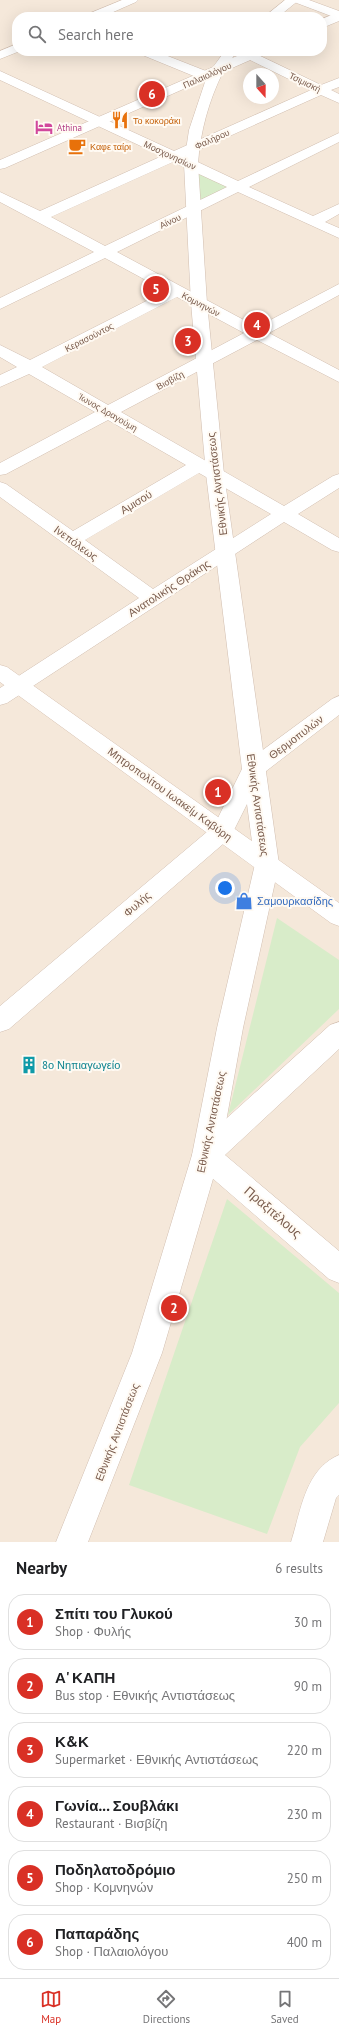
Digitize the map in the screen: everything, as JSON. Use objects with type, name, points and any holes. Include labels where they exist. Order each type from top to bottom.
[{"type":"street","points":[[104,12],[132,0]]},
{"type":"street","points":[[277,12],[294,0]]},
{"type":"street","points":[[298,0],[339,16]]},
{"type":"street","points":[[327,22],[339,16]]},
{"type":"street","points":[[0,55],[12,50]]},
{"type":"street","points":[[159,56],[211,73]]},
{"type":"street","name":"Εθνικής Αντιστάσεως","points":[[72,1542],[96,1485],[147,1353],[206,1155],[230,1028],[267,864],[253,769],[215,474],[199,303],[191,156],[211,73],[227,56]]},
{"type":"street","name":"Παλαιολόγου","points":[[0,165],[248,56]]},
{"type":"street","name":"Τσιμισκή","points":[[260,56],[339,99]]},
{"type":"street","name":"Μοσχονησίων","points":[[0,75],[174,156],[191,156],[239,187],[339,234]]},
{"type":"street","name":"Φαλήρου","points":[[191,156],[339,82]]},
{"type":"street","name":"Αίνου","points":[[0,304],[339,137]]},
{"type":"street","points":[[40,216],[174,156]]},
{"type":"street","name":"Κομνηνών","points":[[0,196],[339,377]]},
{"type":"street","points":[[313,222],[339,208]]},
{"type":"street","name":"Βισβίζη","points":[[0,470],[339,289]]},
{"type":"street","name":"Κερασούντος","points":[[0,382],[177,291]]},
{"type":"street","name":"Ίωνος Δραγούμη","points":[[0,350],[284,514]]},
{"type":"street","name":"Αμισού","points":[[72,540],[199,465]]},
{"type":"street","name":"Ανατολικής Θράκης","points":[[0,698],[225,551],[339,480]]},
{"type":"street","name":"Ινεπόλεως","points":[[0,488],[153,598]]},
{"type":"street","points":[[284,514],[339,546]]},
{"type":"street","name":"Μητροπολίτου Ιωακείμ Καβύρη","points":[[0,672],[339,916]]},
{"type":"street","name":"Θερμοπυλών","points":[[253,769],[339,704]]},
{"type":"street","name":"Φυλής","points":[[0,1021],[222,832],[253,769]]},
{"type":"street","points":[[206,1155],[339,1033]]},
{"type":"street","name":"Πραξιτέλους","points":[[206,1155],[339,1269]]},
{"type":"street","points":[[307,1542],[323,1489],[339,1471]]},
{"type":"shaded area","points":[[0,0],[339,0],[339,1542],[0,1542]]},
{"type":"green space","points":[[196,171],[232,187],[199,203]]},
{"type":"green space","points":[[277,918],[339,960],[339,1009],[228,1115]]},
{"type":"green space","points":[[227,1199],[339,1293],[339,1403],[300,1447],[267,1534],[129,1485]]},
{"type":"place","name":"Παπαράδης","points":[[152,94]]},
{"type":"place","name":"Το κοκοράκι","points":[[120,120]]},
{"type":"place","name":"Athina","points":[[44,127]]},
{"type":"place","name":"Καφε ταίρι","points":[[77,146]]},
{"type":"place","name":"Ποδηλατοδρόμιο","points":[[156,289]]},
{"type":"place","name":"Γωνία... Σουβλάκι","points":[[257,325]]},
{"type":"place","name":"Κ&Κ","points":[[188,341]]},
{"type":"place","name":"Σπίτι του Γλυκού","points":[[218,792]]},
{"type":"place","name":"Σαμουρκασίδης","points":[[244,901]]},
{"type":"place","name":"8ο Νηπιαγωγείο","points":[[29,1065]]},
{"type":"place","name":"Α' ΚΑΠΗ","points":[[174,1308]]}]
